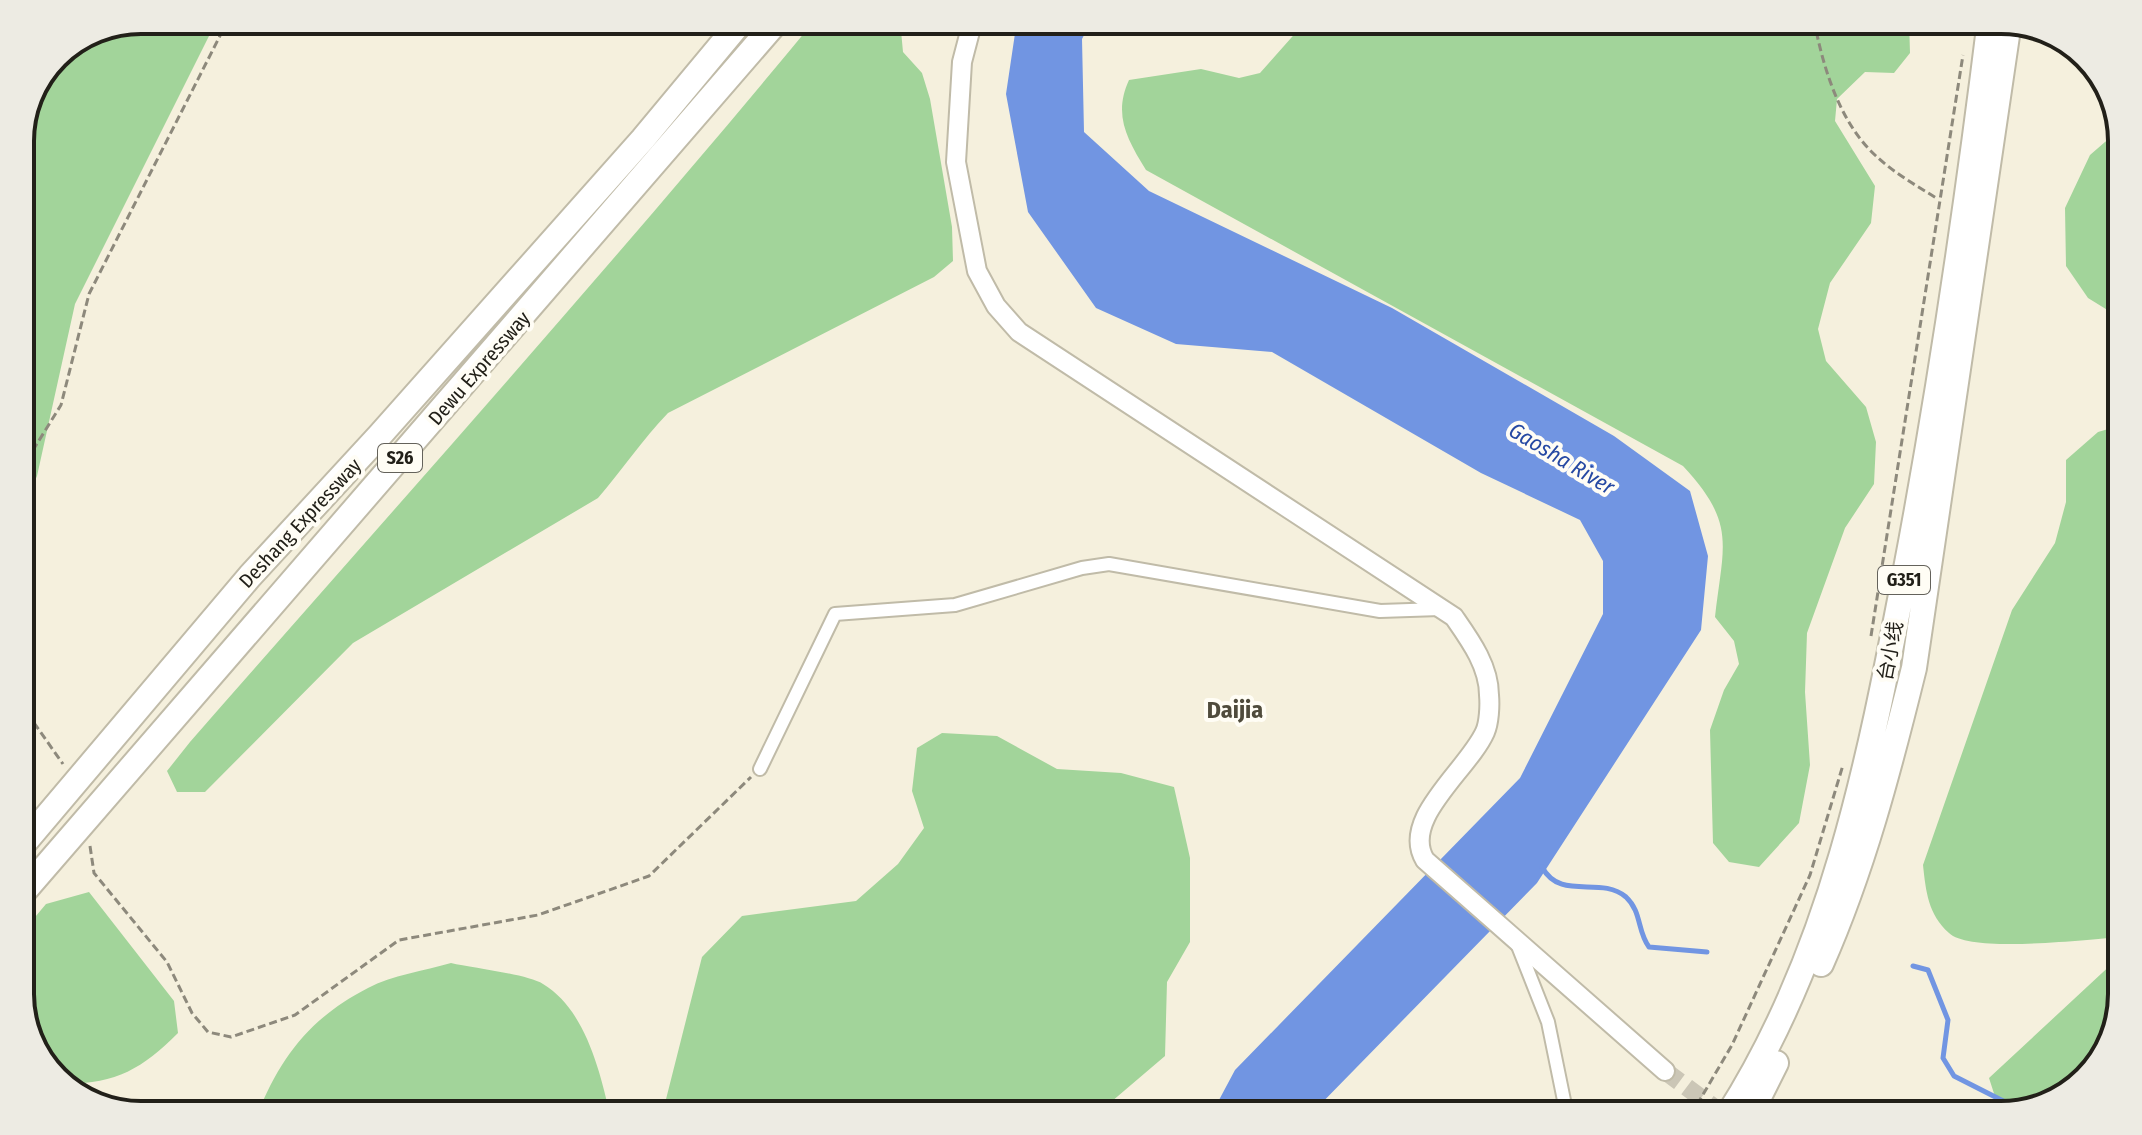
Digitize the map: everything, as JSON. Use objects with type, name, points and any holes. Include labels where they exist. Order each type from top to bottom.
[{"type":"highway","name":"Deshang Expressway","points":[[34,831],[250,576],[643,139],[730,34]]},
{"type":"highway","name":"Dewu Expressway","points":[[34,880],[766,34]]},
{"type":"highway","name":"台小线","points":[[1737,1101],[1759,1066],[1799,981],[1858,801],[1880,708],[1933,428],[1988,34]]},
{"type":"highway","name":"台小线","points":[[1756,1101],[1848,903],[1891,761],[1914,668],[2007,34]]},
{"type":"street","points":[[969,34],[962,62],[956,162],[977,271],[996,306],[1019,332],[1447,609],[1479,653],[1490,693],[1485,731],[1419,827],[1419,850],[1425,860],[1665,1071]]},
{"type":"street","points":[[760,769],[835,614],[955,605],[1082,568],[1109,564],[1380,611],[1447,609]]},
{"type":"street","points":[[1510,933],[1548,1022],[1564,1101]]},
{"type":"path","points":[[34,448],[61,405],[89,294],[221,34]]},
{"type":"path","points":[[1817,34],[1824,67],[1856,130],[1874,155],[1938,199]]},
{"type":"path","points":[[1870,638],[1964,50]]},
{"type":"path","points":[[34,723],[63,764]]},
{"type":"path","points":[[1699,1101],[1732,1045],[1810,875],[1846,752]]},
{"type":"path","points":[[90,843],[94,873],[167,962],[192,1013],[208,1032],[231,1037],[295,1015],[399,940],[538,915],[649,876],[760,769]]},
{"type":"green space","points":[[141,34],[210,34],[75,304],[34,483],[34,134],[45,94],[70,60],[106,40]]},
{"type":"green space","points":[[803,34],[901,34],[903,52],[922,73],[930,99],[952,227],[953,261],[934,277],[668,413],[598,498],[353,643],[205,792],[177,792],[167,771],[190,742]]},
{"type":"green space","points":[[1295,34],[1909,34],[1910,53],[1894,73],[1865,72],[1837,99],[1835,121],[1875,186],[1871,223],[1830,283],[1818,329],[1826,361],[1866,407],[1876,442],[1874,484],[1845,528],[1807,633],[1805,692],[1810,765],[1799,823],[1759,867],[1729,862],[1713,843],[1710,730],[1724,690],[1739,664],[1734,641],[1715,617],[1723,553],[1719,520],[1712,504],[1683,466],[1146,170],[1128,137],[1122,116],[1124,93],[1129,80],[1201,69],[1239,78],[1260,73]]},
{"type":"green space","points":[[2108,139],[2108,310],[2088,298],[2066,266],[2065,208],[2090,155]]},
{"type":"green space","points":[[2108,429],[2108,938],[2004,944],[1961,939],[1949,933],[1936,918],[1927,893],[1923,865],[2012,610],[2055,543],[2066,502],[2066,460],[2098,432]]},
{"type":"green space","points":[[942,733],[997,736],[1057,769],[1121,773],[1174,787],[1190,858],[1190,942],[1167,982],[1165,1056],[1112,1101],[666,1101],[702,957],[742,916],[856,901],[898,864],[924,828],[912,791],[917,748]]},
{"type":"green space","points":[[89,892],[174,1001],[178,1033],[128,1072],[81,1083],[60,1065],[45,1041],[34,1001],[34,918],[46,904]]},
{"type":"green space","points":[[451,963],[525,977],[543,984],[558,995],[580,1025],[606,1101],[263,1101],[287,1057],[314,1026],[348,1000],[398,976]]},
{"type":"green space","points":[[2108,967],[2104,1022],[2097,1041],[2082,1065],[2055,1087],[2015,1100],[1996,1101],[1989,1078]]},
{"type":"water","name":"Gaosha River","points":[[1015,34],[1085,34],[1082,39],[1084,132],[1149,191],[1392,308],[1614,436],[1690,491],[1708,556],[1701,630],[1537,883],[1324,1101],[1218,1101],[1235,1070],[1520,778],[1603,614],[1603,561],[1580,520],[1481,473],[1272,352],[1176,344],[1096,308],[1028,212],[1006,94]]},
{"type":"waterway","points":[[1542,867],[1559,883],[1605,888],[1626,897],[1635,909],[1649,947],[1707,952]]},
{"type":"waterway","points":[[1913,966],[1928,970],[1948,1020],[1943,1058],[1954,1076],[2003,1101]]},
{"type":"tunnel","points":[[1665,1071],[1705,1101]]},
{"type":"district","name":"Daijia","points":[[1235,710]]}]
